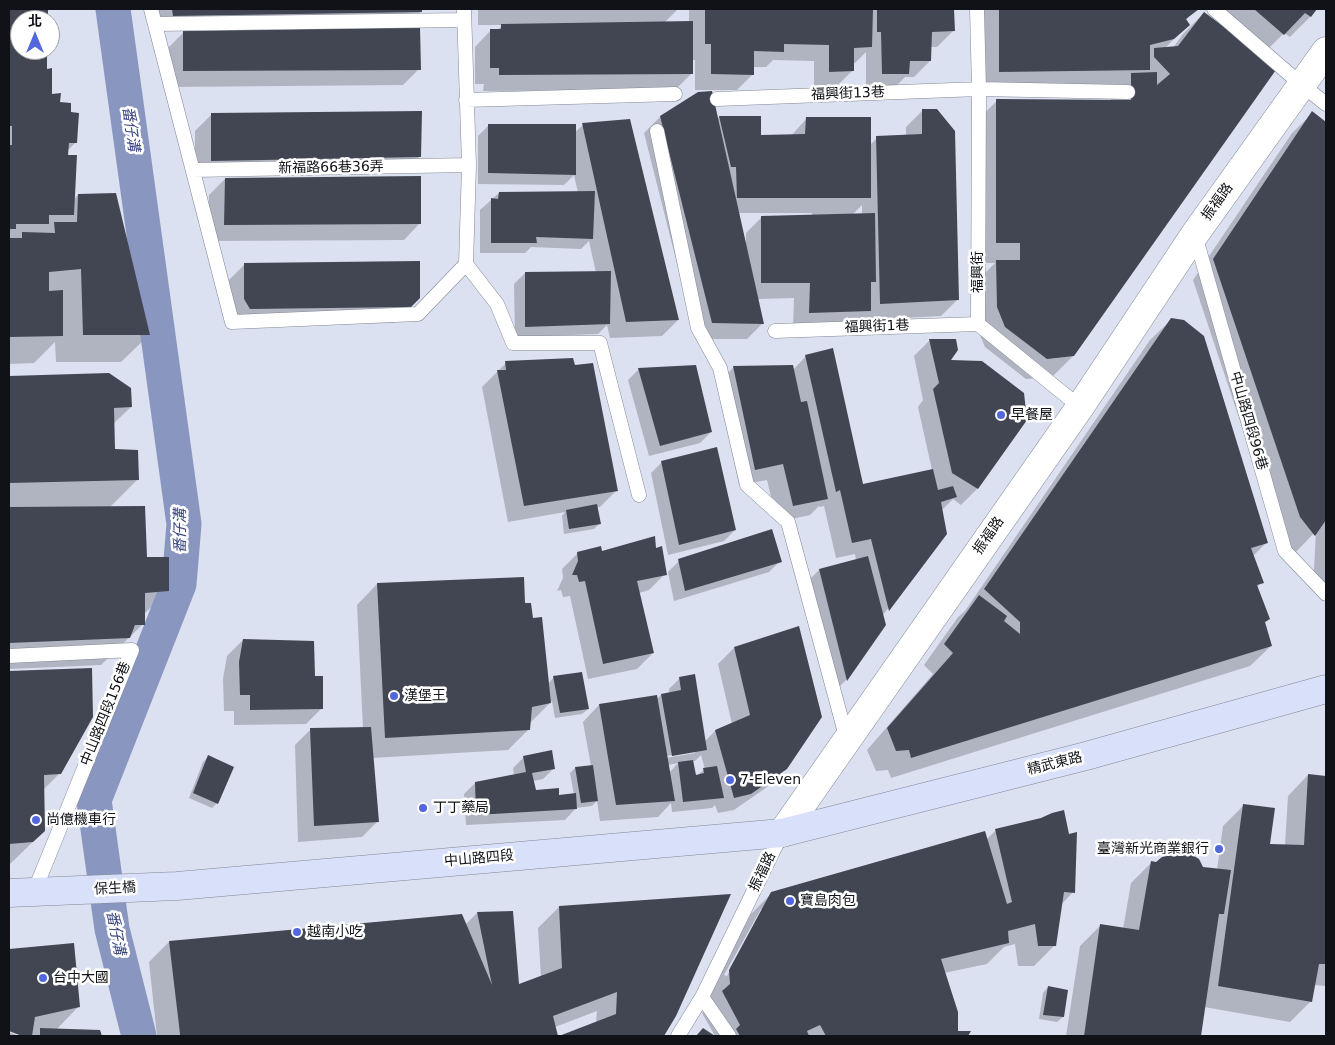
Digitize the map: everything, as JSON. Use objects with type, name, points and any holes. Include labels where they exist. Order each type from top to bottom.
[{"type":"street","name":"振福路","points":[[782,833],[1080,407],[1194,234],[1326,52]]},
{"type":"street","name":"精武東路","points":[[782,833],[1086,756],[1326,689]]},
{"type":"street","name":"中山路四段","points":[[177,886],[782,833]]},
{"type":"street","name":"保生橋","points":[[32,892],[177,886]]},
{"type":"lane","points":[[151,9],[232,322],[418,314],[466,264]]},
{"type":"lane","name":"福興街","points":[[977,9],[979,89],[978,324]]},
{"type":"lane","points":[[1214,9],[1326,104]]},
{"type":"lane","points":[[155,24],[464,14],[469,165],[466,264],[497,304],[513,343],[600,344],[640,495]]},
{"type":"lane","points":[[979,89],[1128,92]]},
{"type":"lane","name":"福興街13巷","points":[[717,99],[979,89]]},
{"type":"lane","points":[[466,100],[675,94]]},
{"type":"lane","points":[[658,131],[698,328],[720,368],[747,485],[788,522],[848,740]]},
{"type":"lane","name":"新福路66巷36弄","points":[[193,170],[469,165]]},
{"type":"lane","name":"中山路四段96巷","points":[[1194,234],[1285,550],[1326,594]]},
{"type":"lane","points":[[978,324],[1080,407]]},
{"type":"lane","name":"福興街1巷","points":[[775,330],[978,324]]},
{"type":"lane","name":"中山路四段156巷","points":[[9,656],[132,650],[32,892]]},
{"type":"lane","name":"振福路","points":[[678,1036],[702,997],[782,833]]},
{"type":"lane","points":[[702,997],[729,1036]]},
{"type":"building","points":[[9,9],[48,9],[10,10],[10,60],[47,60],[47,69],[52,68],[52,94],[61,93],[60,102],[71,103],[71,112],[79,113],[77,143],[69,143],[68,155],[77,155],[74,215],[49,215],[49,224],[16,224],[16,229],[9,229],[9,145],[12,145],[12,126],[9,126]]},
{"type":"building","points":[[172,9],[422,9],[422,12],[173,16]]},
{"type":"building","points":[[705,9],[873,9],[872,47],[854,48],[854,71],[829,72],[829,45],[784,44],[784,52],[754,51],[754,75],[711,74],[711,44],[705,44]]},
{"type":"building","points":[[877,9],[954,9],[955,31],[932,32],[931,61],[910,61],[909,74],[882,74],[881,32],[877,32]]},
{"type":"building","points":[[999,9],[1199,9],[1186,19],[1190,25],[1174,39],[1150,45],[1150,70],[999,72]]},
{"type":"building","points":[[1254,9],[1317,9],[1311,17],[1305,13],[1284,35]]},
{"type":"building","points":[[1204,12],[1278,67],[1074,356],[1047,359],[1005,327],[997,307],[996,260],[1020,260],[1020,243],[996,243],[996,99],[1131,100],[1131,73],[1157,72],[1157,85],[1170,74],[1154,57],[1154,48],[1178,46]]},
{"type":"building","points":[[693,21],[693,74],[499,75],[499,68],[490,68],[490,29],[501,29],[501,24]]},
{"type":"building","points":[[420,27],[421,70],[183,71],[183,31]]},
{"type":"building","points":[[712,91],[764,324],[712,323],[660,116],[698,92]]},
{"type":"building","points":[[922,109],[937,109],[955,131],[959,300],[880,304],[876,136],[922,134]]},
{"type":"building","points":[[422,111],[421,157],[211,161],[211,113]]},
{"type":"building","points":[[1312,111],[1326,122],[1326,520],[1315,536],[1300,517],[1213,259]]},
{"type":"building","points":[[719,116],[761,116],[761,135],[805,134],[806,117],[871,117],[871,198],[737,198],[736,167],[731,167]]},
{"type":"building","points":[[630,119],[679,320],[626,322],[582,123]]},
{"type":"building","points":[[488,124],[576,124],[576,175],[488,173]]},
{"type":"building","points":[[421,176],[421,224],[224,225],[225,178]]},
{"type":"building","points":[[595,191],[593,239],[536,237],[537,243],[491,243],[491,198],[498,199],[499,192]]},
{"type":"building","points":[[116,193],[150,335],[83,335],[81,269],[49,272],[49,291],[63,290],[63,336],[9,337],[9,238],[22,238],[22,232],[55,233],[54,222],[77,222],[78,194]]},
{"type":"building","points":[[875,213],[876,282],[871,282],[871,311],[809,313],[810,283],[761,283],[761,216]]},
{"type":"building","points":[[420,261],[420,298],[411,307],[250,309],[244,299],[244,263]]},
{"type":"building","points":[[611,271],[610,324],[525,327],[525,272]]},
{"type":"building","points":[[1171,318],[1184,320],[1204,336],[1268,543],[1251,548],[1264,583],[1257,585],[1270,619],[1265,622],[1272,646],[911,758],[909,750],[896,751],[887,728],[953,653],[944,644],[979,595],[1007,616],[1004,621],[1020,634],[1020,622],[984,589]]},
{"type":"building","points":[[929,339],[956,339],[958,350],[951,360],[982,361],[1024,393],[1027,420],[978,489],[952,473],[933,389],[939,383]]},
{"type":"building","points":[[833,348],[863,484],[933,469],[938,490],[953,486],[957,497],[941,502],[947,534],[889,611],[871,539],[852,543],[840,490],[836,492],[805,355]]},
{"type":"building","points":[[573,358],[575,365],[593,363],[618,491],[524,506],[497,370],[506,370],[505,361]]},
{"type":"building","points":[[696,365],[712,432],[660,446],[638,368]]},
{"type":"building","points":[[793,365],[801,402],[807,401],[828,499],[793,506],[783,464],[755,470],[733,366]]},
{"type":"building","points":[[109,373],[131,388],[132,407],[114,408],[115,449],[138,450],[139,480],[9,483],[9,376]]},
{"type":"building","points":[[717,447],[736,530],[679,545],[661,461]]},
{"type":"building","points":[[597,504],[601,524],[569,529],[566,510]]},
{"type":"building","points":[[145,506],[147,557],[169,557],[169,591],[145,593],[145,625],[135,625],[130,638],[9,643],[9,507]]},
{"type":"building","points":[[772,529],[782,562],[685,591],[678,559]]},
{"type":"building","points":[[655,536],[656,548],[662,546],[667,575],[637,581],[654,653],[603,664],[585,581],[579,582],[577,575],[572,575],[578,561],[577,552],[601,546],[602,551]]},
{"type":"building","points":[[868,556],[886,625],[847,681],[819,569]]},
{"type":"building","points":[[524,577],[525,603],[531,603],[533,618],[542,617],[551,703],[532,707],[530,730],[385,738],[377,583]]},
{"type":"building","points":[[799,626],[822,717],[787,769],[751,794],[734,798],[715,730],[750,715],[734,647]]},
{"type":"building","points":[[243,639],[314,641],[315,676],[323,676],[323,709],[250,710],[250,695],[240,695],[239,662]]},
{"type":"building","points":[[92,668],[93,717],[61,774],[44,775],[45,831],[33,842],[9,844],[9,671]]},
{"type":"building","points":[[582,672],[589,709],[560,713],[553,676]]},
{"type":"building","points":[[695,674],[707,750],[672,756],[661,694],[681,690],[679,677]]},
{"type":"building","points":[[657,695],[675,801],[616,805],[599,704]]},
{"type":"building","points":[[371,727],[379,822],[314,826],[310,728]]},
{"type":"building","points":[[552,750],[555,769],[532,773],[536,790],[559,788],[559,795],[576,793],[577,809],[476,815],[475,782],[526,772],[523,756]]},
{"type":"building","points":[[208,755],[234,767],[218,804],[193,793]]},
{"type":"building","points":[[693,760],[696,775],[704,773],[703,768],[717,766],[724,798],[683,802],[678,762]]},
{"type":"building","points":[[593,765],[598,801],[581,803],[575,767]]},
{"type":"building","points":[[1308,774],[1326,776],[1326,964],[1319,964],[1312,1002],[1218,986],[1243,804],[1275,808],[1270,844],[1304,845]]},
{"type":"building","points":[[1064,810],[1069,834],[1077,832],[1075,893],[1064,892],[1056,946],[1038,946],[1035,924],[1008,931],[1009,943],[941,959],[958,1012],[958,1031],[971,1031],[968,1036],[826,1036],[820,1025],[807,1031],[809,1036],[740,1036],[736,1029],[740,1025],[722,991],[730,984],[729,970],[771,892],[985,831],[1007,904],[1012,902],[995,829],[1041,818]]},
{"type":"building","points":[[1174,849],[1189,853],[1199,859],[1203,867],[1231,870],[1224,914],[1219,914],[1201,1036],[1084,1036],[1100,924],[1139,930],[1151,861],[1156,862]]},
{"type":"building","points":[[731,894],[676,1016],[664,1036],[559,1036],[616,1014],[617,992],[553,1016],[558,1036],[180,1036],[169,941],[462,914],[492,985],[477,912],[513,911],[519,984],[562,968],[559,906]]},
{"type":"building","name":"台中大國","points":[[74,943],[80,1007],[35,1017],[32,1036],[22,1036],[9,1031],[9,949]]},
{"type":"building","points":[[1048,986],[1068,990],[1064,1017],[1043,1015]]},
{"type":"building","points":[[40,1028],[100,1030],[102,1036],[40,1036]]},
{"type":"building","points":[[703,1028],[715,1036],[696,1036]]},
{"type":"waterway","name":"番仔溝","points":[[113,9],[184,524],[179,584],[94,800],[112,929],[139,1036]]},
{"type":"place","name":"早餐屋","points":[[1001,415]]},
{"type":"place","name":"漢堡王","points":[[394,696]]},
{"type":"place","name":"7-Eleven","points":[[730,780]]},
{"type":"place","name":"丁丁藥局","points":[[423,808]]},
{"type":"place","name":"尚億機車行","points":[[36,820]]},
{"type":"place","name":"臺灣新光商業銀行","points":[[1219,849]]},
{"type":"place","name":"寶島肉包","points":[[790,901]]},
{"type":"place","name":"越南小吃","points":[[297,932]]},
{"type":"place","name":"台中大國","points":[[43,978]]}]
